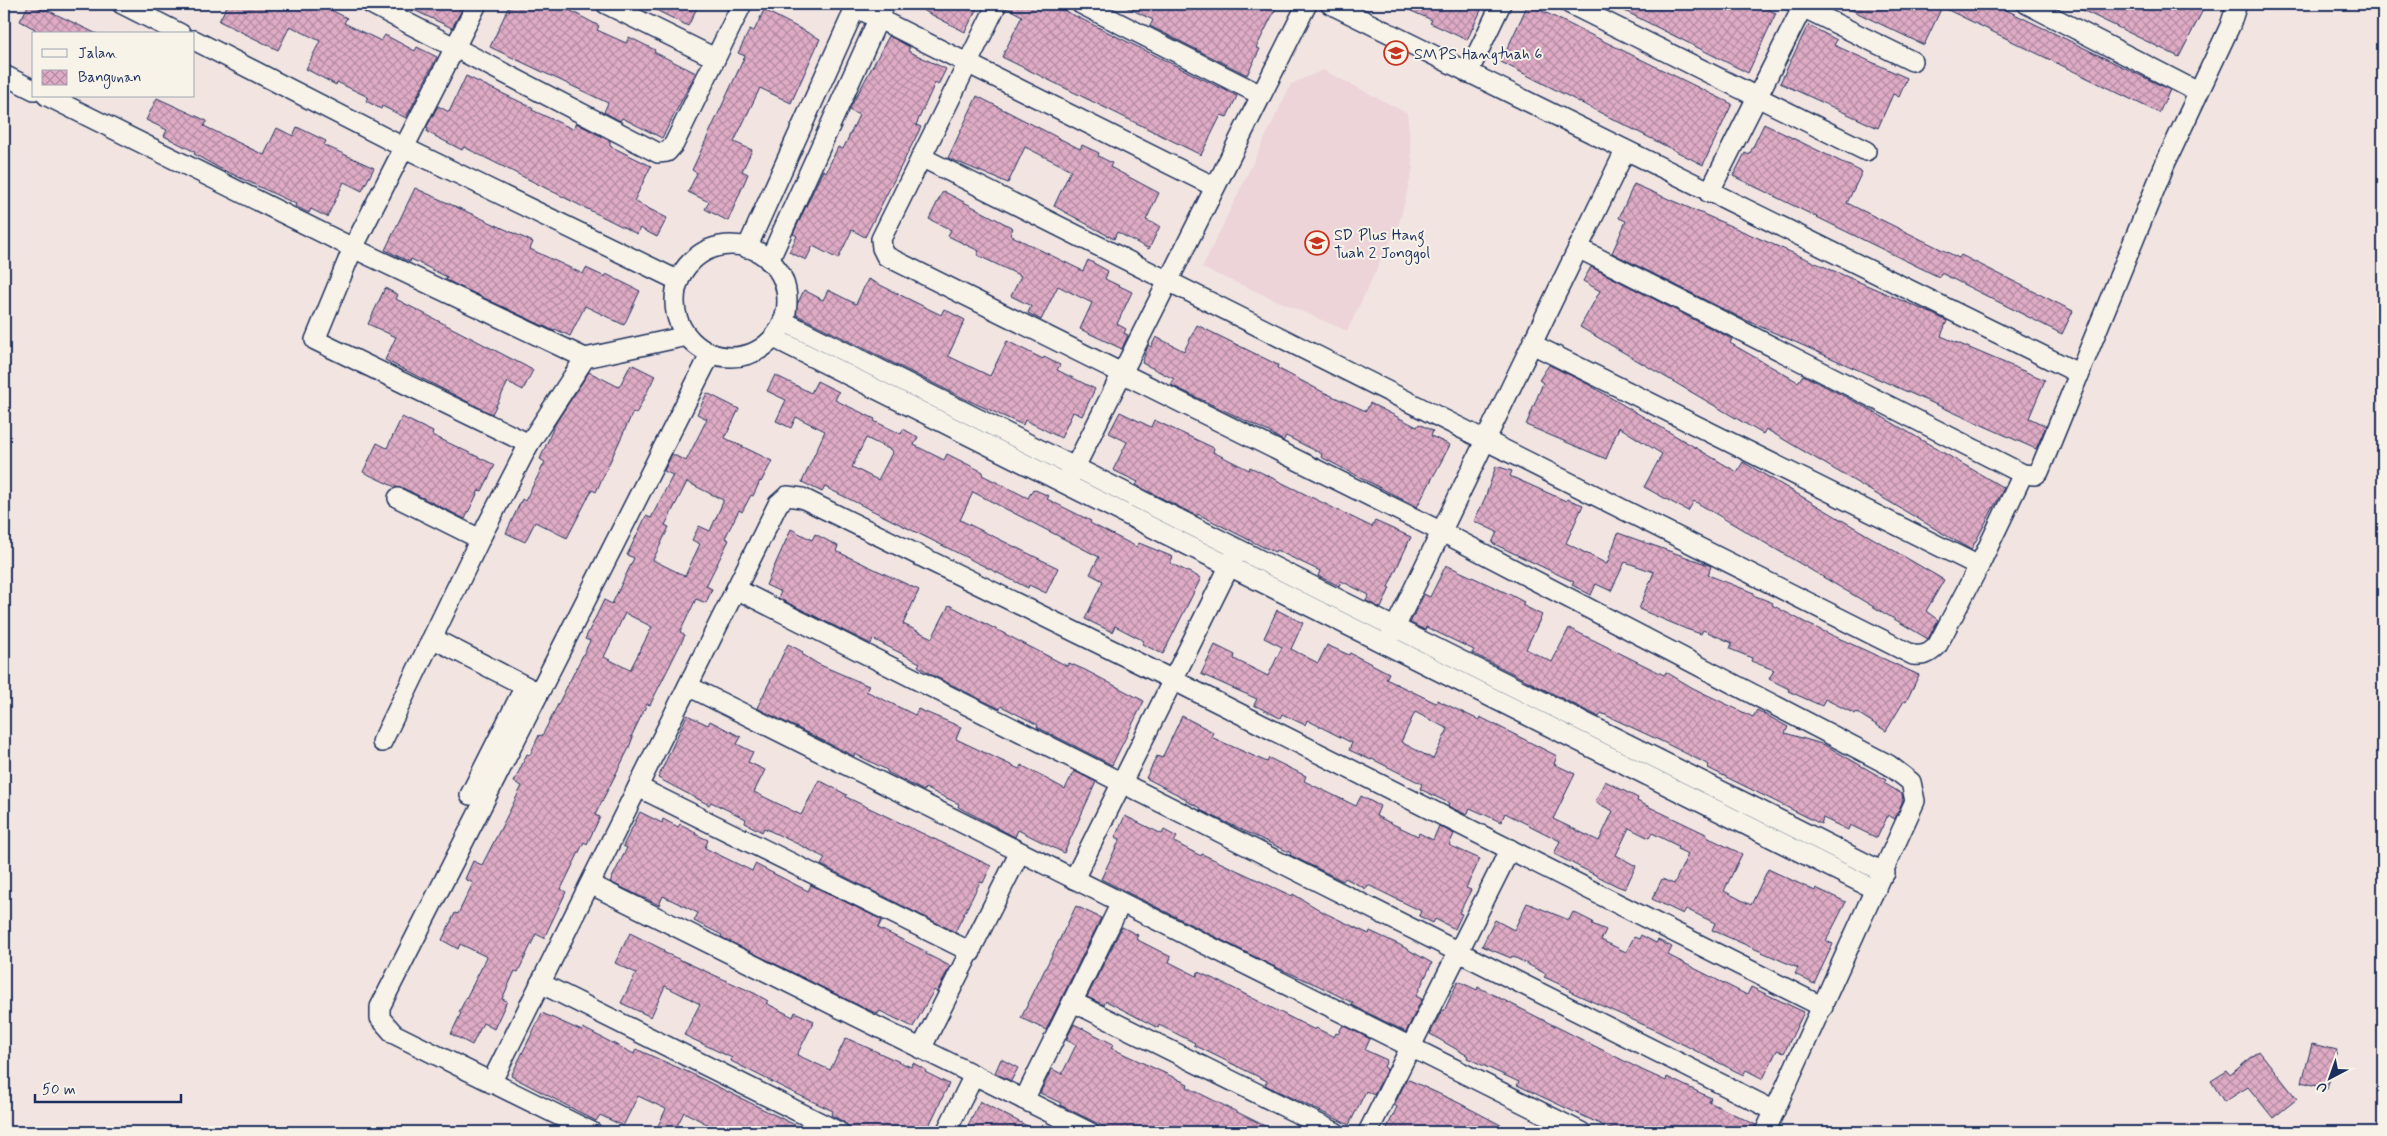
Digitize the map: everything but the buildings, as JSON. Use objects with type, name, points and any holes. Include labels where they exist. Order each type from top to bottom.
[{"type":"street","points":[[122,4],[177,32]]},
{"type":"street","points":[[371,4],[456,46],[658,153],[667,152],[674,144],[742,4]]},
{"type":"street","points":[[477,4],[353,248],[314,340],[529,444]]},
{"type":"street","points":[[606,4],[715,58]]},
{"type":"street","points":[[997,4],[881,240],[886,256],[1442,532],[1901,772],[1911,782],[1915,801],[1885,873],[1765,1132]]},
{"type":"street","points":[[1081,4],[1261,95]]},
{"type":"street","points":[[1066,485],[1307,4]]},
{"type":"street","points":[[1330,4],[2080,374]]},
{"type":"street","points":[[1468,72],[1501,4]]},
{"type":"street","points":[[1570,4],[1866,151]]},
{"type":"street","points":[[2027,4],[2198,92]]},
{"type":"street","points":[[1578,248],[2023,474],[2035,476],[2039,472],[2080,374],[2165,164],[2230,26],[2237,4]]},
{"type":"street","points":[[747,248],[854,5],[882,10],[969,62],[1215,186]]},
{"type":"street","points":[[1709,192],[1757,97],[1800,5],[1912,61]]},
{"type":"street","points":[[769,261],[882,10]]},
{"type":"street","points":[[195,41],[405,148],[679,281]]},
{"type":"street","points":[[4,75],[32,89]]},
{"type":"street","points":[[51,98],[353,248],[585,358],[687,336]]},
{"type":"street","points":[[1387,645],[1625,151]]},
{"type":"street","points":[[921,157],[1914,655],[1923,656],[1930,653],[1937,646],[1979,566],[2023,474]]},
{"type":"street","points":[[726,246],[747,248],[769,261],[780,274],[785,289],[787,305],[784,321],[774,338],[766,346],[745,355],[734,357],[711,353],[698,346],[687,336],[680,324],[676,310],[679,281],[695,258],[706,251],[726,246]]},
{"type":"street","points":[[784,321],[1885,873]]},
{"type":"street","points":[[774,338],[1876,890]]},
{"type":"street","points":[[1532,344],[1979,566]]},
{"type":"street","points":[[470,796],[532,689],[711,353]]},
{"type":"street","points":[[382,742],[434,639],[480,539],[529,444],[585,358]]},
{"type":"street","points":[[491,1083],[778,504],[787,496],[802,498],[1173,680],[1823,1007]]},
{"type":"street","points":[[398,498],[480,539]]},
{"type":"street","points":[[1074,879],[1238,550]]},
{"type":"street","points":[[736,589],[1775,1111]]},
{"type":"street","points":[[434,639],[532,689]]},
{"type":"street","points":[[688,686],[1581,1132]]},
{"type":"street","points":[[532,689],[380,1007],[380,1018],[394,1034],[592,1132]]},
{"type":"street","points":[[638,786],[971,952]]},
{"type":"street","points":[[1368,1132],[1510,849]]},
{"type":"street","points":[[921,1049],[1020,852]]},
{"type":"street","points":[[590,884],[1088,1132]]},
{"type":"street","points":[[1024,1100],[1122,903]]},
{"type":"street","points":[[540,983],[839,1132]]},
{"type":"street","points":[[1073,1002],[1335,1132]]},
{"type":"street","points":[[946,1132],[974,1075]]},
{"type":"shaded area","points":[[1323,70],[1407,113],[1413,168],[1400,221],[1347,331],[1202,268],[1291,84]]},
{"type":"place","name":"SMPS Hangtuah 6","points":[[1396,53]]},
{"type":"place","name":"SD Plus Hang Tuah 2 Jonggol","points":[[1317,243]]}]
